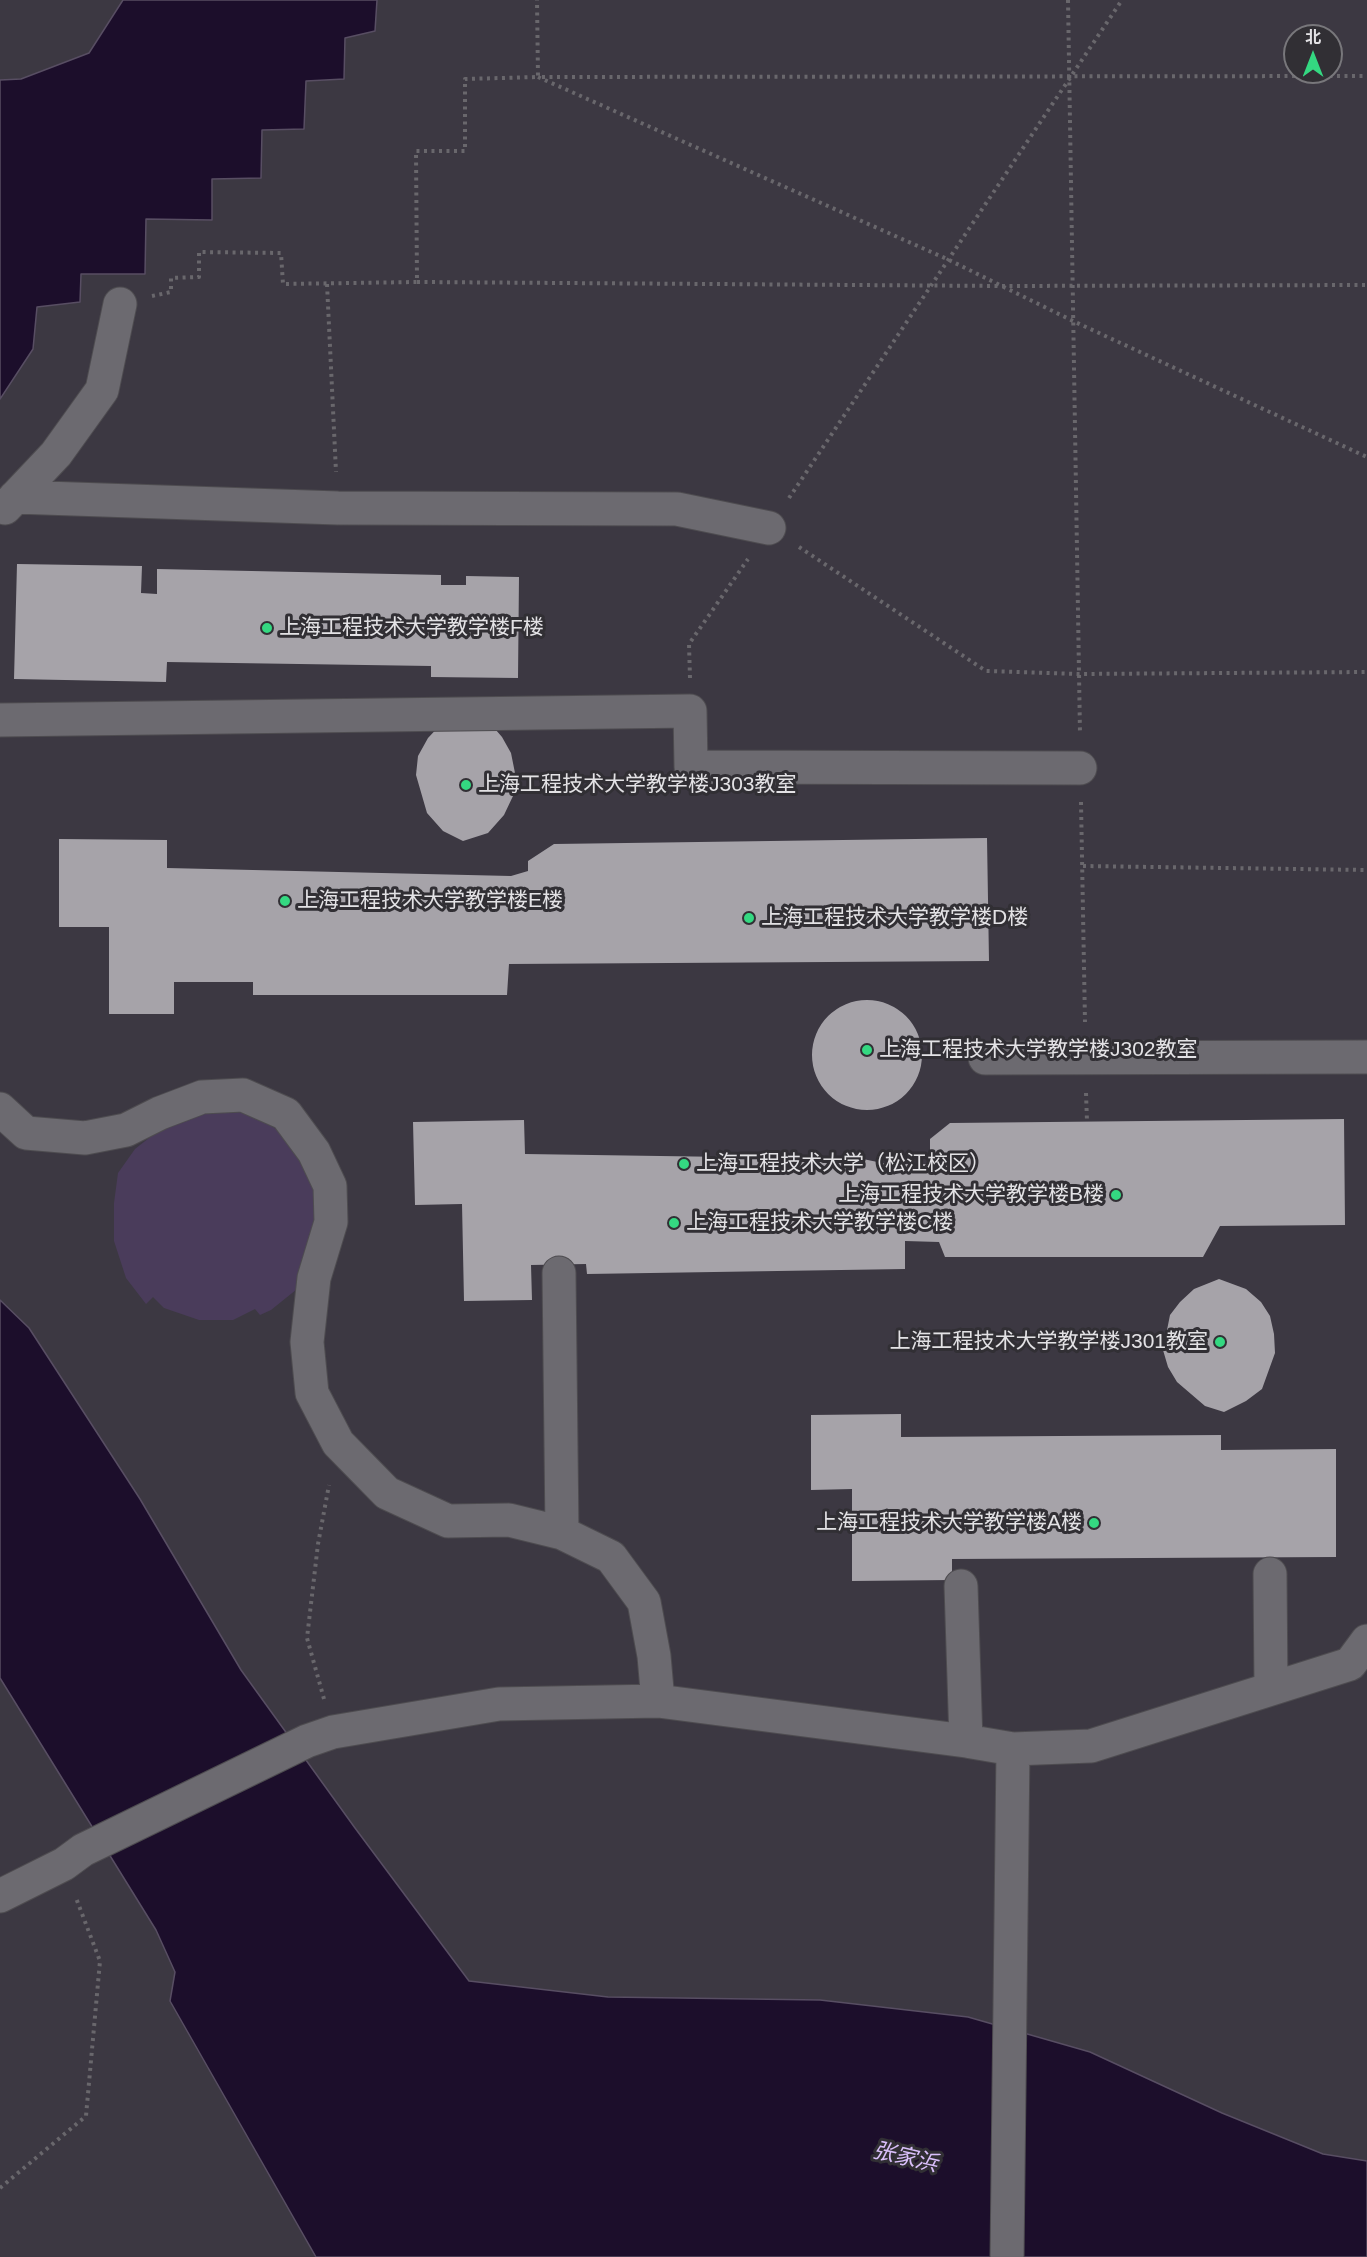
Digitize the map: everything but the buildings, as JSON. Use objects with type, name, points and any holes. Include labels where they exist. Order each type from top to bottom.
[{"type":"lane","points":[[8,505],[56,454],[102,390],[120,304]]},
{"type":"lane","points":[[8,505],[677,509],[769,528]]},
{"type":"lane","points":[[0,720],[690,711],[691,767],[1080,768]]},
{"type":"lane","points":[[985,1058],[1367,1057]]},
{"type":"lane","points":[[0,1109],[26,1133],[85,1138],[126,1130],[160,1113],[202,1097],[243,1095],[286,1114],[314,1152],[330,1186],[331,1222],[314,1278],[307,1342],[312,1393],[338,1443],[387,1493],[448,1521],[509,1520],[562,1533],[611,1557],[644,1602],[654,1656],[658,1701]]},
{"type":"lane","points":[[559,1273],[562,1533]]},
{"type":"lane","points":[[1270,1574],[1270,1689]]},
{"type":"lane","points":[[961,1586],[966,1741]]},
{"type":"lane","points":[[0,1896],[73,1857],[320,1737],[499,1704],[658,1701],[1012,1749],[1091,1746],[1350,1664],[1367,1641]]},
{"type":"lane","points":[[1007,2257],[1012,1749]]},
{"type":"path","points":[[537,0],[538,77]]},
{"type":"path","points":[[1068,0],[1087,1121]]},
{"type":"path","points":[[690,711],[689,644],[1122,0]]},
{"type":"path","points":[[417,282],[416,152],[465,152],[465,79],[1367,76]]},
{"type":"path","points":[[538,77],[947,259],[1073,321],[1367,457]]},
{"type":"path","points":[[120,304],[171,292],[171,278],[200,277],[200,252],[282,253],[282,284],[417,282],[1367,285]]},
{"type":"path","points":[[327,284],[338,507]]},
{"type":"path","points":[[769,528],[986,671],[1079,674],[1367,672]]},
{"type":"path","points":[[1083,866],[1367,870]]},
{"type":"path","points":[[320,1737],[307,1638],[318,1544],[338,1443]]},
{"type":"path","points":[[0,2188],[86,2115],[100,1961],[73,1857]]},
{"type":"shaded area","name":"上海工程技术大学（松江校区）","points":[[0,0],[1367,0],[1367,2257],[0,2257]]},
{"type":"shaded area","points":[[230,1109],[255,1117],[280,1131],[330,1186],[307,1281],[271,1310],[260,1315],[255,1309],[233,1320],[199,1320],[164,1308],[153,1297],[146,1304],[126,1278],[114,1241],[114,1203],[118,1173],[135,1149],[163,1127],[195,1115]]},
{"type":"water","points":[[123,0],[377,0],[375,31],[345,38],[344,79],[306,81],[304,129],[262,130],[261,178],[212,179],[212,220],[146,219],[145,274],[81,274],[80,302],[37,307],[33,349],[0,399],[0,80],[21,79],[89,53]]},
{"type":"water","name":"张家浜","points":[[0,1300],[29,1328],[140,1499],[241,1670],[469,1981],[608,1997],[820,2000],[968,2017],[1090,2052],[1222,2113],[1323,2154],[1367,2161],[1367,2257],[316,2257],[170,2001],[175,1972],[156,1930],[0,1678]]},
{"type":"place","name":"上海工程技术大学教学楼F楼","points":[[267,628]]},
{"type":"place","name":"上海工程技术大学教学楼J303教室","points":[[466,785]]},
{"type":"place","name":"上海工程技术大学教学楼E楼","points":[[285,901]]},
{"type":"place","name":"上海工程技术大学教学楼D楼","points":[[749,918]]},
{"type":"place","name":"上海工程技术大学教学楼J302教室","points":[[867,1050]]},
{"type":"place","name":"上海工程技术大学（松江校区）","points":[[684,1164]]},
{"type":"place","name":"上海工程技术大学教学楼B楼","points":[[1116,1195]]},
{"type":"place","name":"上海工程技术大学教学楼C楼","points":[[674,1223]]},
{"type":"place","name":"上海工程技术大学教学楼J301教室","points":[[1220,1342]]},
{"type":"place","name":"上海工程技术大学教学楼A楼","points":[[1094,1523]]}]
